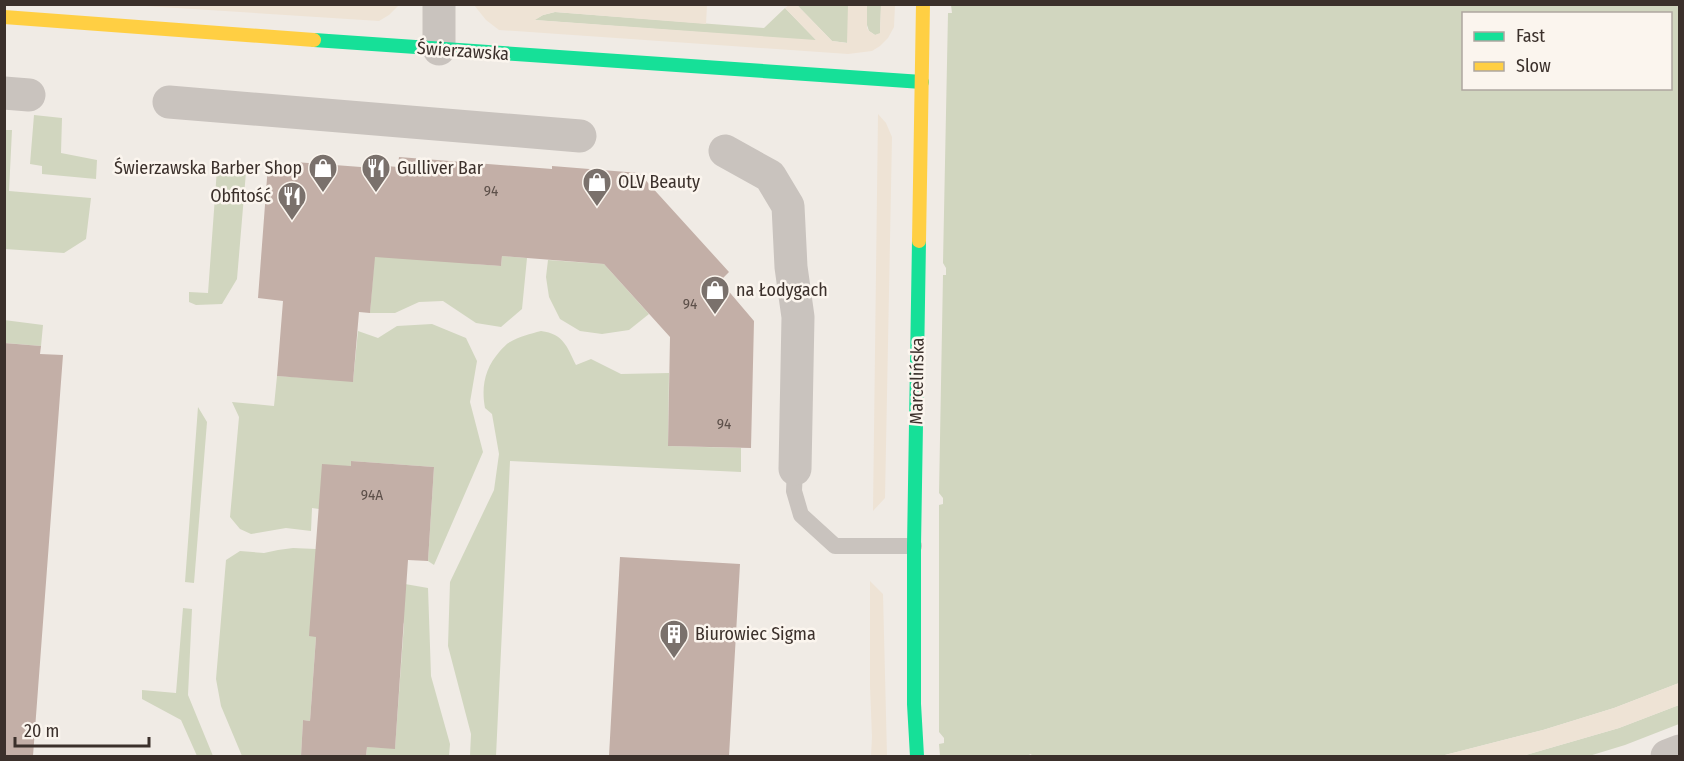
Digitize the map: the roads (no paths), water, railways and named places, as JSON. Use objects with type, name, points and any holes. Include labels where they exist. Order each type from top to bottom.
[{"type":"street","points":[[439,49],[440,4]]},
{"type":"street","name":"Marcelińska","points":[[917,756],[914,704],[914,546],[923,4]]},
{"type":"street","name":"Świerzawska","points":[[4,16],[922,82]]},
{"type":"street","points":[[169,102],[580,135]]},
{"type":"street","points":[[725,151],[770,176],[788,206],[791,267],[798,317],[795,469]]},
{"type":"street","points":[[1667,756],[1680,752]]},
{"type":"lane","points":[[795,469],[794,491],[801,515],[835,546],[914,546]]},
{"type":"place","name":"Świerzawska Barber Shop","points":[[323,194]]},
{"type":"place","name":"Gulliver Bar","points":[[376,194]]},
{"type":"place","name":"OLV Beauty","points":[[597,208]]},
{"type":"place","name":"Obfitość","points":[[292,222]]},
{"type":"place","name":"na Łodygach","points":[[715,316]]},
{"type":"place","name":"Biurowiec Sigma","points":[[674,660]]}]
